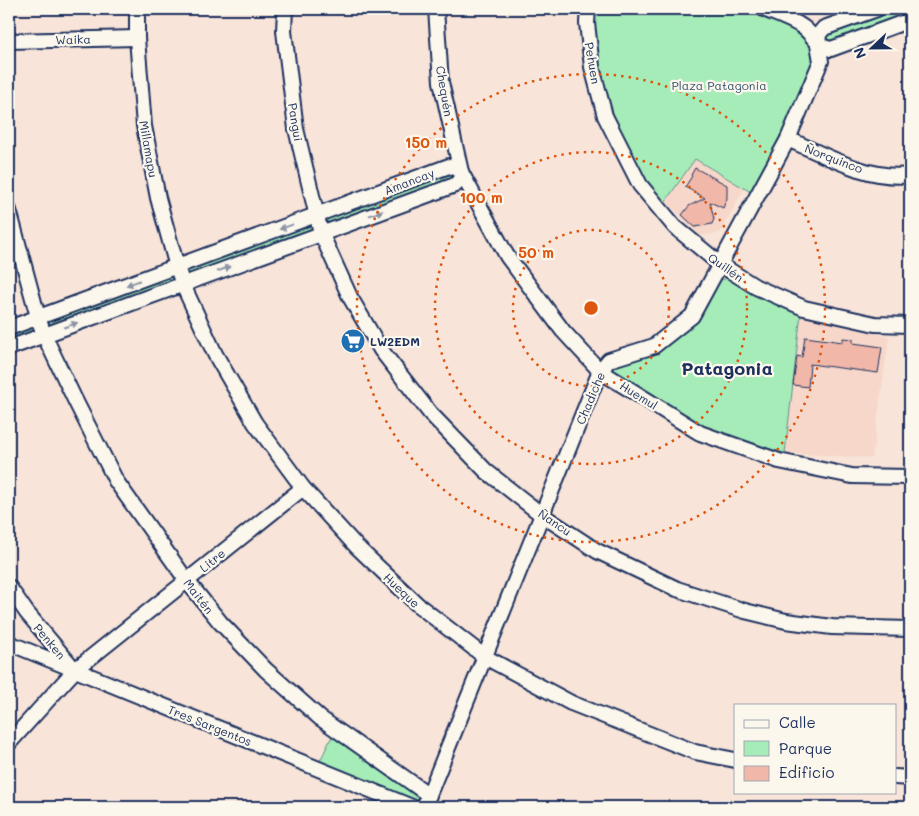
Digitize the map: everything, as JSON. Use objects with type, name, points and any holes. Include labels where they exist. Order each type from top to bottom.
[{"type":"street","name":"Millamapu","points":[[137,9],[136,38],[144,126],[158,198],[176,267],[183,285]]},
{"type":"street","name":"Pangui","points":[[285,9],[284,31],[296,129],[321,233]]},
{"type":"street","name":"Chequén","points":[[436,9],[441,82],[462,172]]},
{"type":"street","name":"Pehuen","points":[[588,9],[587,23],[592,67],[605,116]]},
{"type":"street","points":[[764,9],[804,27],[818,44],[824,48],[831,49],[910,20]]},
{"type":"street","points":[[818,44],[818,34],[824,28],[877,9]]},
{"type":"street","name":"Waika","points":[[9,41],[136,38]]},
{"type":"street","name":"Chadiche","points":[[427,801],[600,371],[609,360],[654,346],[692,316],[788,139],[821,61],[818,44]]},
{"type":"street","name":"Quillén","points":[[605,116],[640,185],[675,226],[721,265],[756,287],[804,308],[875,324],[910,325]]},
{"type":"street","name":"Ñorquinco","points":[[788,139],[842,164],[877,174],[910,175]]},
{"type":"street","name":"Amancay","points":[[9,328],[449,166],[462,172],[460,180],[455,185],[9,348]]},
{"type":"street","name":"Huemul","points":[[462,172],[507,256],[563,331],[600,371],[700,433],[779,461],[852,476],[910,478]]},
{"type":"street","name":"Maitén","points":[[9,210],[44,335],[74,400],[116,481],[187,581],[220,622],[266,670],[320,718],[427,801]]},
{"type":"street","name":"Ñancu","points":[[321,233],[350,297],[381,350],[430,413],[486,471],[542,515],[598,551],[677,589],[745,611],[786,621],[832,627],[910,628]]},
{"type":"street","name":"Hueque","points":[[183,285],[215,354],[255,423],[303,488],[357,547],[418,605],[486,657],[580,707],[695,752],[734,760]]},
{"type":"street","name":"Litre","points":[[9,743],[75,670],[303,488]]},
{"type":"street","name":"Penken","points":[[9,587],[27,613],[75,670]]},
{"type":"street","name":"Tres Sargentos","points":[[9,643],[412,807]]},
{"type":"street","points":[[896,778],[910,778]]},
{"type":"shaded area","points":[[695,159],[744,188],[720,233],[700,236],[666,201]]},
{"type":"shaded area","points":[[801,313],[845,327],[889,337],[872,458],[785,453]]},
{"type":"green space","name":"Plaza Patagonia","points":[[595,9],[751,9],[799,30],[812,46],[815,67],[754,194],[695,159],[663,205],[634,161],[602,88],[594,19]]},
{"type":"green space","points":[[891,9],[910,9],[910,16],[832,45],[825,41],[826,32]]},
{"type":"green space","points":[[450,171],[455,175],[450,181],[326,225],[323,219]]},
{"type":"green space","points":[[309,223],[312,227],[310,232],[186,276],[184,270]]},
{"type":"green space","points":[[172,275],[173,282],[49,327],[46,324],[47,318]]},
{"type":"green space","points":[[729,278],[801,313],[785,453],[710,431],[606,369],[614,362],[668,343],[700,316],[720,280]]},
{"type":"green space","points":[[31,325],[34,332],[9,343],[9,332]]},
{"type":"green space","points":[[332,736],[420,797],[419,801],[417,803],[319,763]]},
{"type":"building","points":[[695,168],[727,185],[727,198],[723,208],[710,202],[714,219],[712,224],[695,227],[682,215],[689,206],[705,198],[685,187]]},
{"type":"building","points":[[805,337],[843,342],[843,338],[853,339],[853,343],[882,347],[878,373],[810,364],[808,387],[793,385],[797,356],[802,357]]},
{"type":"place","name":"LW2EDM","points":[[353,341]]},
{"type":"district","name":"Patagonia","points":[[727,368]]}]
